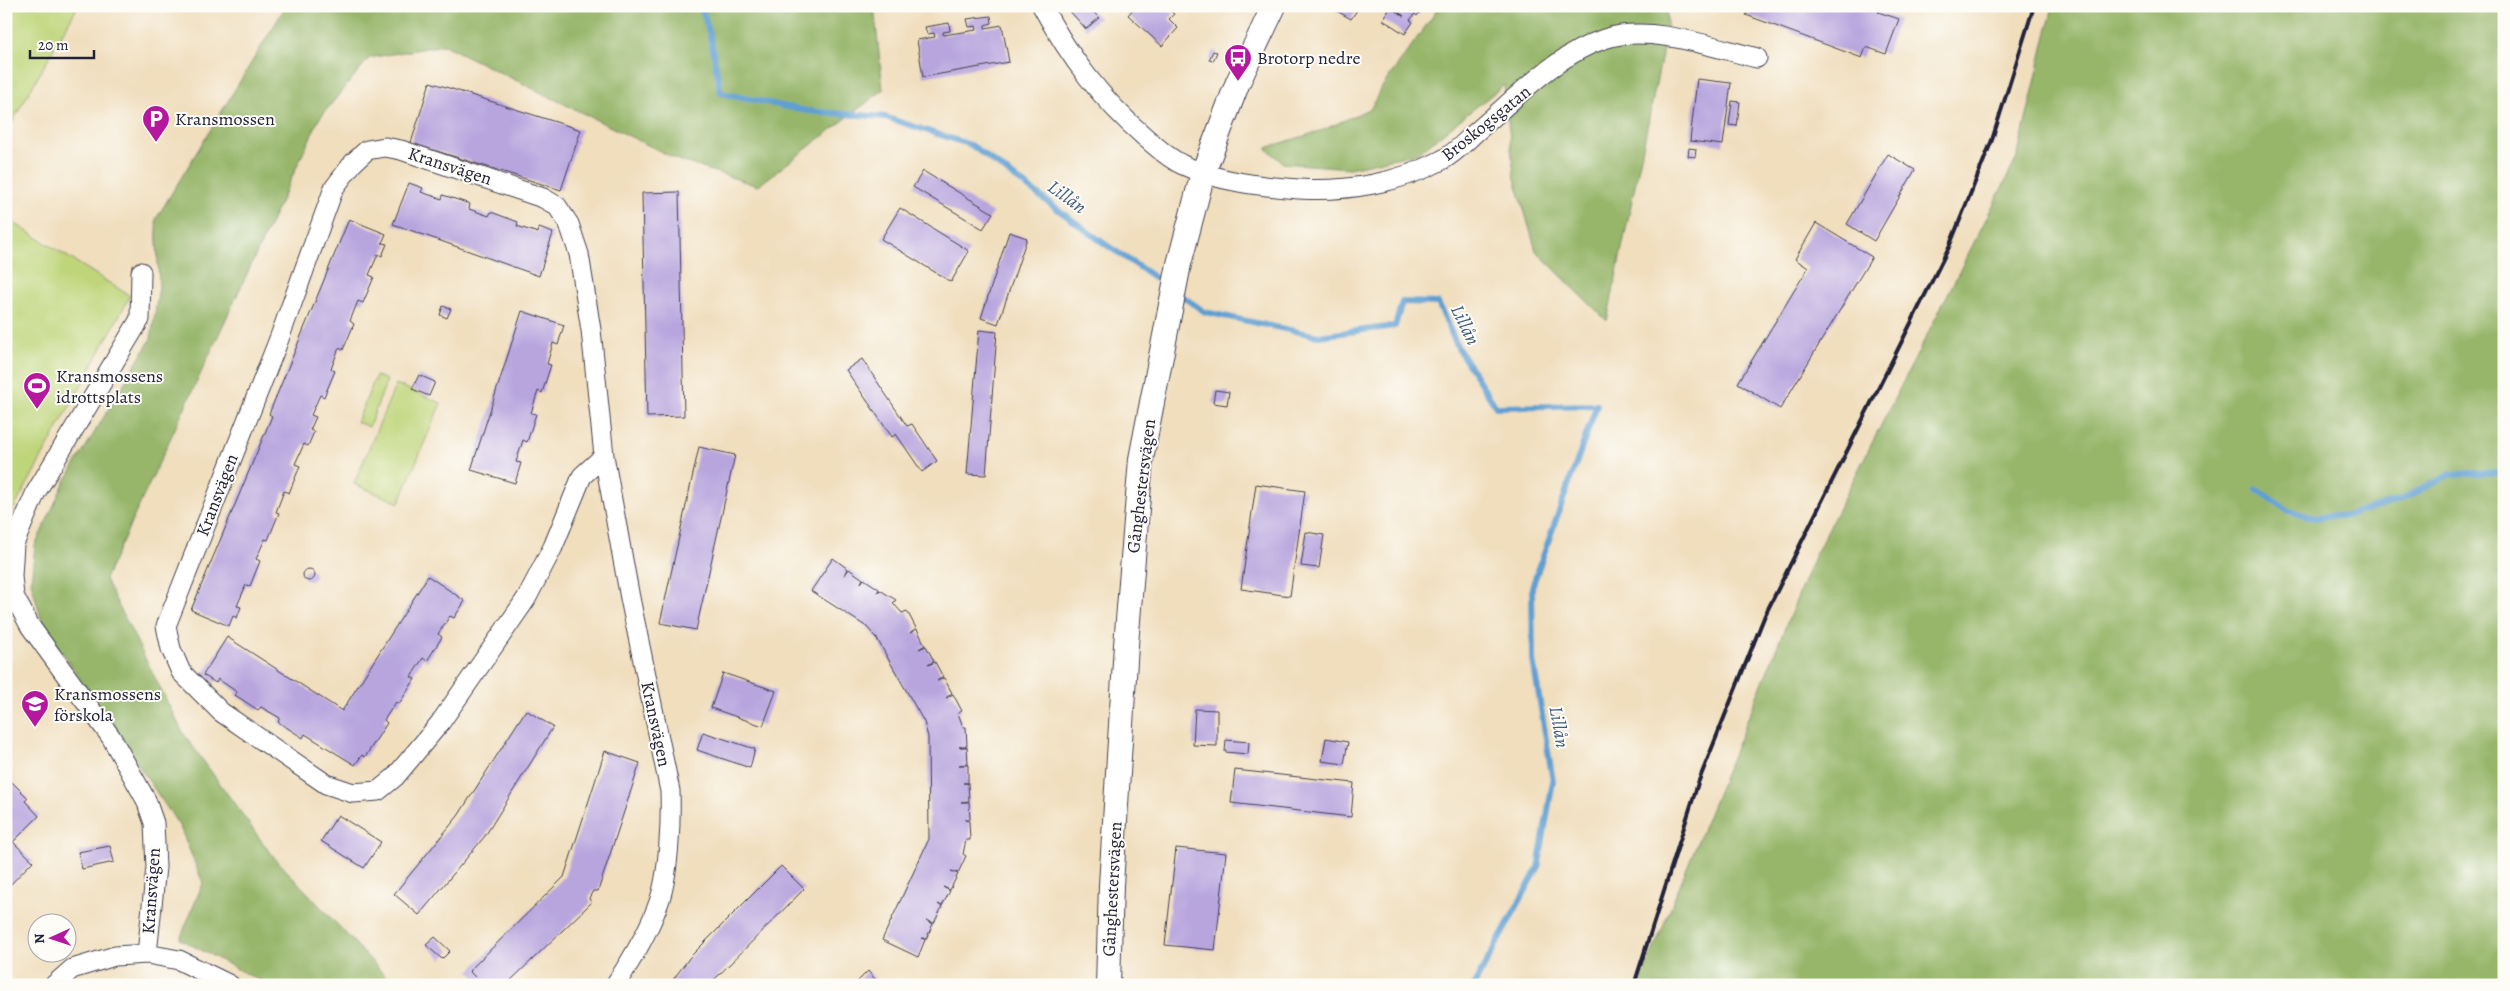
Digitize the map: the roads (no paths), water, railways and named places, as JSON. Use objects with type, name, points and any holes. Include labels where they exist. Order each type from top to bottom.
[{"type":"street","name":"Broskogsgatan","points":[[1042,6],[1063,45],[1095,89],[1167,156],[1183,165],[1204,172],[1235,182],[1260,186],[1327,190],[1401,179],[1444,159],[1567,55],[1605,38],[1632,35],[1670,36],[1757,58]]},
{"type":"street","name":"Gånghestersvägen","points":[[1108,985],[1111,885],[1131,565],[1141,459],[1178,264],[1204,172],[1238,82],[1274,6]]},
{"type":"street","name":"Kransvägen","points":[[604,456],[582,476],[553,547],[526,599],[440,723],[395,777],[378,791],[353,793],[326,784],[221,712],[181,672],[171,649],[166,626],[279,339],[334,188],[353,163],[367,150],[385,147],[401,150],[525,192],[557,206],[569,224],[579,254],[592,330],[604,456],[630,598],[665,762],[671,814],[661,898],[637,951],[615,985]]},
{"type":"street","name":"Kransvägen","points":[[141,272],[140,319],[36,492],[14,544],[12,576],[14,596],[30,626],[111,737],[146,800],[154,823],[156,867],[147,954]]},
{"type":"street","name":"Kransvägen","points":[[54,985],[72,969],[116,956],[147,954],[179,960],[230,985]]},
{"type":"waterway","name":"Lillån","points":[[701,6],[710,35],[721,93],[807,111],[885,117],[971,145],[1102,242],[1169,287]]},
{"type":"waterway","name":"Lillån","points":[[1179,294],[1205,312],[1318,336],[1395,326],[1402,302],[1438,303],[1459,350],[1496,407],[1597,405],[1532,587],[1533,660],[1553,781],[1538,868],[1474,985]]},
{"type":"waterway","points":[[2257,489],[2289,511],[2315,518],[2349,515],[2398,501],[2451,474],[2504,472]]},
{"type":"railway","points":[[1634,985],[1698,783],[1765,615],[1949,247],[1992,140],[2034,6]]},
{"type":"place","name":"Brotorp nedre","points":[[1238,82]]},
{"type":"place","name":"Kransmossen","points":[[156,143]]},
{"type":"place","name":"Kransmossens idrottsplats","points":[[37,410]]},
{"type":"place","name":"Kransmossens förskola","points":[[35,728]]}]
